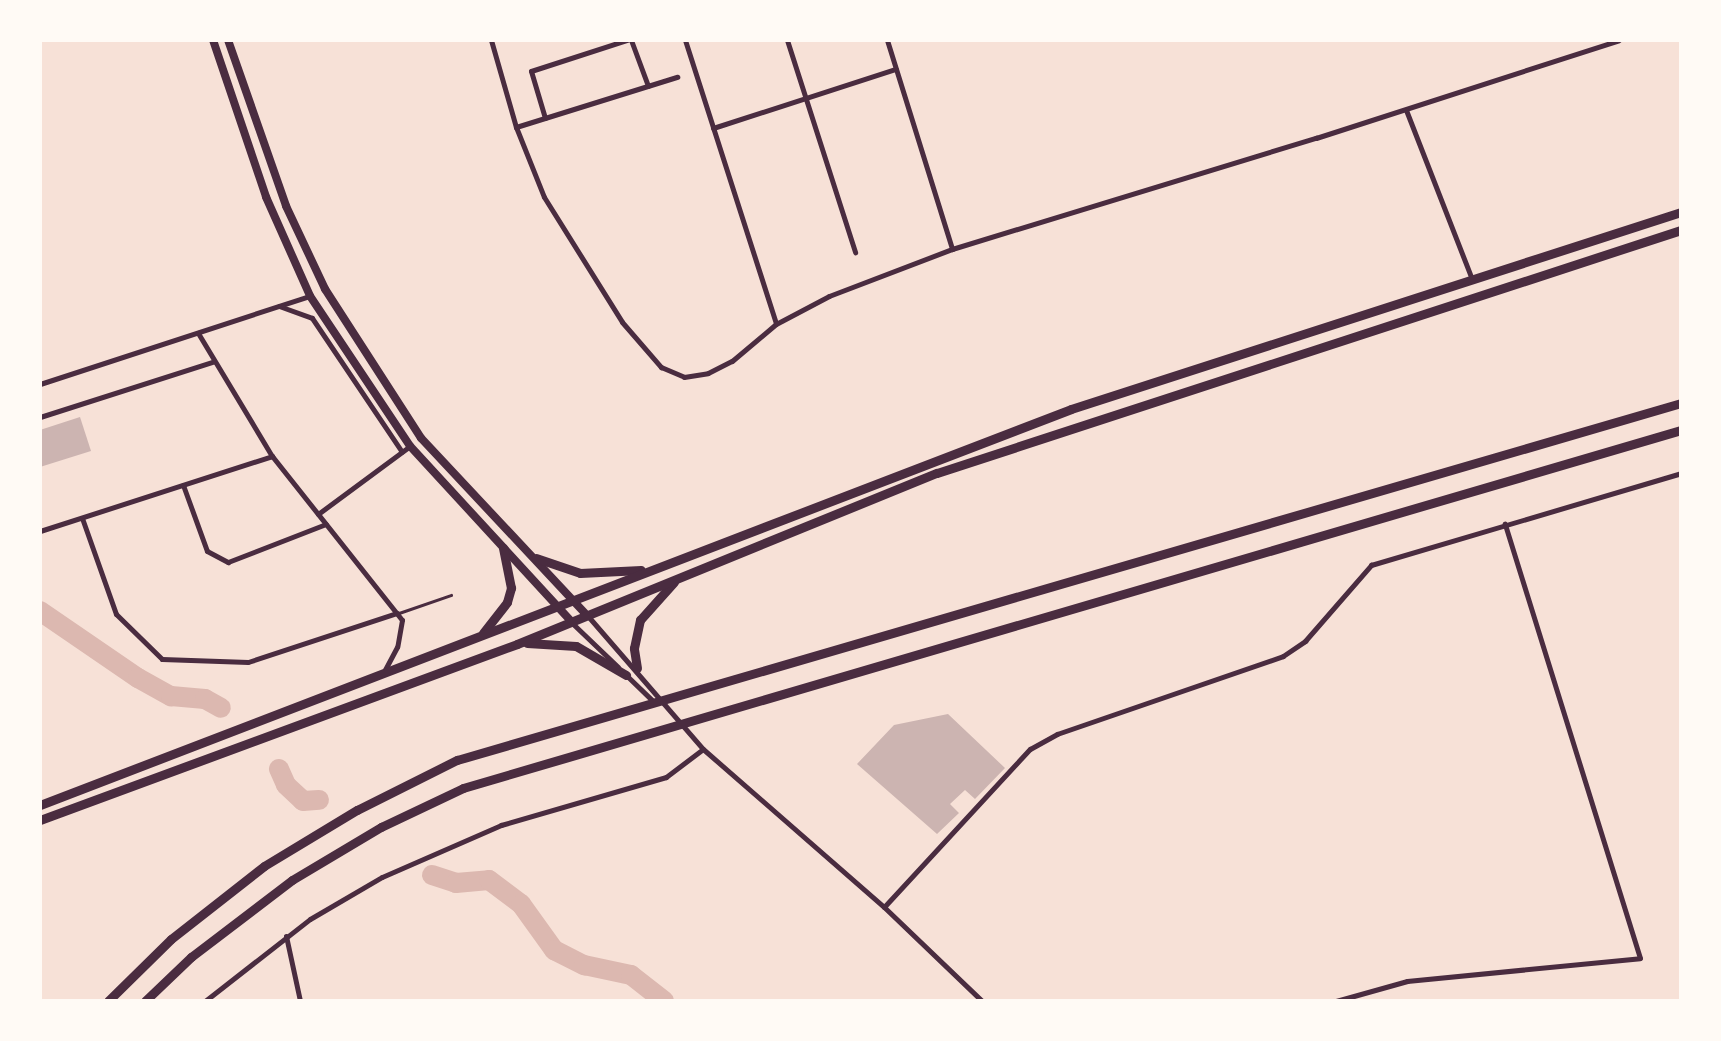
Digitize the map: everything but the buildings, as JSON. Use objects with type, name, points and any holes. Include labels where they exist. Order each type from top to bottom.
[{"type":"highway","points":[[40,805],[1071,410],[1681,212]]},
{"type":"highway","points":[[40,820],[517,644],[585,613],[937,473],[1681,230]]},
{"type":"highway","points":[[108,1001],[171,939],[264,866],[357,810],[457,760],[1681,403]]},
{"type":"highway","points":[[144,1001],[191,957],[292,880],[382,827],[463,788],[1681,430]]},
{"type":"highway","points":[[481,635],[507,602],[510,588],[503,548]]},
{"type":"highway","points":[[536,558],[580,573],[643,571]]},
{"type":"highway","points":[[637,668],[634,648],[640,620],[676,580]]},
{"type":"highway","points":[[517,644],[576,646],[626,675]]},
{"type":"main road","points":[[213,40],[266,198],[310,296],[406,449],[570,620]]},
{"type":"main road","points":[[228,40],[286,206],[325,289],[421,438],[585,613]]},
{"type":"street","points":[[491,40],[516,127],[544,197],[622,322],[661,367],[684,377],[708,374],[732,361],[776,324],[829,296],[952,249],[1406,110],[1618,40]]},
{"type":"street","points":[[544,118],[531,71],[629,40],[648,86]]},
{"type":"street","points":[[685,40],[776,324]]},
{"type":"street","points":[[787,40],[855,252]]},
{"type":"street","points":[[887,40],[952,249]]},
{"type":"street","points":[[713,128],[896,70]]},
{"type":"street","points":[[516,127],[677,78]]},
{"type":"street","points":[[1406,110],[1472,279]]},
{"type":"street","points":[[40,384],[310,296]]},
{"type":"street","points":[[278,306],[316,322],[339,363],[406,449],[318,514]]},
{"type":"street","points":[[198,333],[272,456],[398,613],[402,630],[383,672]]},
{"type":"street","points":[[40,418],[212,362]]},
{"type":"street","points":[[40,532],[272,456]]},
{"type":"street","points":[[884,907],[1030,749],[1084,724],[1283,656],[1306,642],[1371,566],[1681,473]]},
{"type":"street","points":[[183,485],[207,551],[215,559],[228,562],[326,524]]},
{"type":"street","points":[[82,518],[116,614],[162,659],[248,662],[398,613]]},
{"type":"street","points":[[1336,1001],[1407,981],[1640,958],[1505,524]]},
{"type":"street","points":[[585,613],[637,668],[703,749],[884,907],[982,1001]]},
{"type":"street","points":[[570,620],[647,698],[666,708]]},
{"type":"street","points":[[206,1001],[286,936],[382,877],[501,825],[666,777],[703,749]]},
{"type":"street","points":[[286,936],[300,1001]]},
{"type":"lane","points":[[398,613],[451,596]]},
{"type":"waterway","points":[[40,611],[171,696],[205,699],[221,708]]},
{"type":"waterway","points":[[279,769],[286,785],[303,801],[319,800]]},
{"type":"waterway","points":[[432,875],[456,883],[489,880],[521,904],[554,950],[584,965],[631,975],[664,1001]]}]
